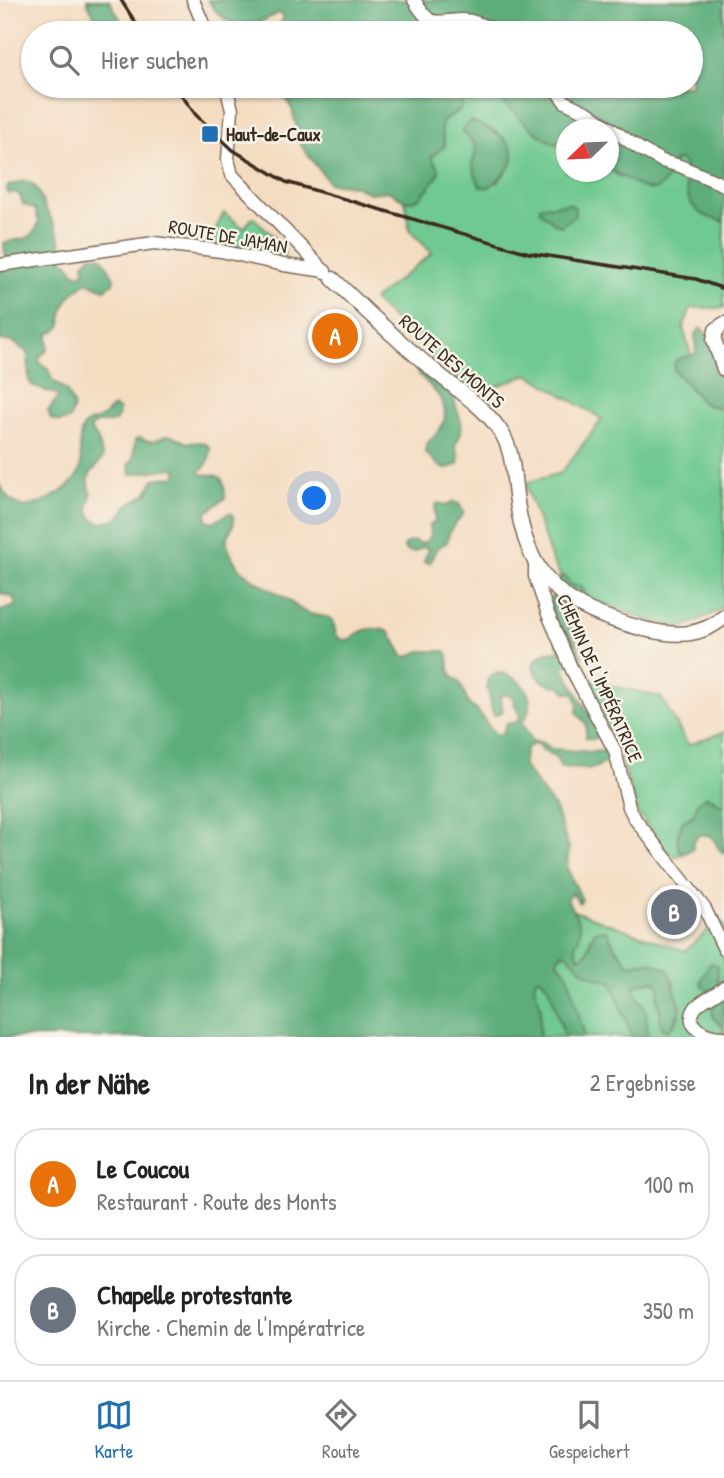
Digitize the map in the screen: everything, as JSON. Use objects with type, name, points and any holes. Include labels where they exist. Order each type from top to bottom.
[{"type":"street","points":[[193,0],[202,21]]},
{"type":"street","points":[[414,0],[422,13],[434,21]]},
{"type":"street","points":[[229,98],[232,110],[228,159],[232,175],[329,275]]},
{"type":"street","points":[[562,98],[662,161],[724,185]]},
{"type":"street","name":"ROUTE DE JAMAN","points":[[0,265],[154,243],[221,251],[329,275]]},
{"type":"street","name":"ROUTE DES MONTS","points":[[329,275],[409,349],[479,408],[500,430],[509,447],[527,547],[534,562],[558,592],[579,607],[604,618],[653,631],[686,634],[704,631],[724,617]]},
{"type":"street","points":[[724,324],[716,330],[714,340],[724,369]]},
{"type":"street","name":"CHEMIN DE L'IMPÉRATRICE","points":[[534,562],[535,576],[558,638],[615,751],[629,807],[635,819],[705,909],[724,949]]},
{"type":"street","points":[[724,987],[698,1006],[694,1019],[697,1029],[705,1035],[724,1037]]},
{"type":"green space","points":[[87,0],[109,0],[120,21],[94,21]]},
{"type":"green space","points":[[208,0],[724,0],[724,221],[703,214],[691,202],[684,163],[681,160],[674,161],[662,185],[655,189],[639,186],[619,175],[619,119],[556,119],[556,144],[532,129],[498,98],[703,98],[703,21],[282,21],[284,17],[280,13],[262,21],[228,21]]},
{"type":"green space","points":[[286,98],[463,98],[460,110],[443,121],[441,128],[445,146],[431,157],[439,169],[438,176],[420,198],[412,201],[388,191],[370,193],[356,186],[329,183],[301,145],[292,109]]},
{"type":"green space","points":[[463,98],[498,98],[532,129],[556,144],[556,182],[619,182],[619,177],[669,178],[674,161],[681,160],[684,163],[691,202],[703,214],[724,221],[724,308],[691,308],[683,328],[691,355],[676,360],[674,370],[704,404],[717,406],[724,414],[724,598],[721,610],[681,628],[642,618],[586,597],[582,589],[571,585],[564,576],[561,577],[552,560],[525,483],[561,473],[602,419],[528,374],[474,395],[373,300],[432,253],[410,231],[405,200],[420,197],[438,176],[431,157],[445,146],[441,128],[443,121],[457,110]],"holes":[[[471,122],[495,131],[506,140],[504,174],[498,182],[480,186],[474,172],[476,151]]]},
{"type":"green space","points":[[471,121],[504,139],[513,153],[507,170],[487,188],[480,186],[472,165],[476,151],[474,143],[463,132],[464,127]]},
{"type":"green space","points":[[23,181],[33,185],[39,192],[58,233],[61,258],[75,274],[84,273],[84,264],[91,255],[102,257],[114,278],[113,283],[105,289],[87,282],[76,290],[66,304],[60,327],[48,334],[48,349],[39,358],[40,363],[49,370],[52,380],[66,390],[74,407],[69,420],[59,422],[51,419],[48,411],[58,397],[57,394],[36,387],[29,381],[27,352],[13,342],[0,340],[0,272],[7,268],[11,260],[5,254],[4,243],[29,237],[39,222],[35,209],[23,204],[19,194],[9,194],[7,191],[8,186]]},
{"type":"green space","points":[[569,203],[575,208],[575,215],[561,226],[540,211],[540,207]]},
{"type":"green space","points":[[224,213],[244,228],[253,217],[283,246],[285,257],[208,243]]},
{"type":"green space","points":[[701,328],[724,375],[724,405],[714,407],[704,404],[674,370],[678,360],[696,353],[695,335]]},
{"type":"green space","points":[[418,367],[454,392],[461,424],[460,437],[455,445],[459,458],[458,464],[446,469],[440,467],[425,452],[428,442],[440,429],[445,412],[439,397],[417,372]]},
{"type":"green space","points":[[114,407],[119,410],[114,422],[98,423],[90,428],[98,440],[103,458],[88,479],[91,495],[88,509],[93,520],[102,523],[119,518],[128,505],[147,493],[154,479],[177,476],[177,469],[172,468],[131,474],[129,464],[133,460],[135,440],[140,438],[154,441],[168,435],[185,442],[206,444],[210,447],[209,457],[200,474],[219,477],[224,484],[225,498],[207,512],[206,520],[214,522],[229,513],[233,514],[234,522],[226,541],[235,563],[248,576],[304,612],[333,620],[336,635],[342,640],[352,639],[365,630],[380,629],[390,632],[403,656],[408,657],[421,651],[445,651],[452,676],[460,683],[469,705],[477,710],[498,735],[503,733],[506,724],[517,722],[520,717],[512,697],[505,694],[500,697],[503,710],[494,715],[487,683],[490,676],[496,673],[512,677],[526,690],[529,709],[522,723],[532,741],[543,743],[552,749],[593,752],[608,750],[612,758],[610,761],[592,769],[567,768],[561,767],[555,756],[545,752],[536,743],[526,748],[523,765],[554,807],[569,848],[567,868],[582,900],[579,903],[572,893],[567,899],[580,927],[575,944],[578,957],[587,952],[594,932],[602,930],[607,931],[614,946],[630,965],[650,962],[668,969],[681,1008],[672,1028],[664,1030],[661,1025],[658,998],[660,988],[654,980],[635,985],[634,989],[646,1012],[648,1037],[632,1037],[612,982],[587,973],[568,954],[563,953],[557,961],[568,975],[585,1037],[565,1037],[549,987],[539,977],[534,986],[541,1007],[539,1037],[0,1037],[0,611],[13,607],[16,603],[13,597],[0,593],[0,486],[9,499],[23,507],[40,503],[60,493],[75,479],[79,471],[80,437],[83,428]]},
{"type":"green space","points":[[453,502],[459,504],[464,513],[450,530],[447,542],[436,549],[430,563],[424,562],[428,550],[426,548],[422,547],[414,552],[406,551],[406,543],[414,541],[421,544],[427,541],[431,533],[429,525],[435,521],[435,505],[439,503],[446,506]]},
{"type":"green space","points":[[564,576],[571,585],[582,586],[586,599],[583,602],[563,601],[562,604],[582,657],[582,661],[565,666],[565,671],[597,728],[595,739],[586,738],[586,724],[577,713],[578,704],[574,693],[566,692],[560,685],[543,681],[533,666],[544,654],[551,651],[560,652],[549,599],[554,596],[559,578]]},
{"type":"green space","points":[[584,679],[661,697],[688,745],[724,732],[724,804],[719,804],[713,798],[682,822],[677,842],[683,854],[672,857],[637,812],[619,750]]},
{"type":"green space","points":[[707,796],[719,804],[724,804],[724,854],[713,838],[699,835],[693,842],[693,849],[683,854],[677,842],[682,822],[693,816],[698,802]]},
{"type":"green space","points":[[574,911],[685,951],[709,929],[712,917],[724,924],[724,989],[709,965],[701,980],[701,985],[720,998],[712,1009],[713,1016],[723,1026],[723,1037],[648,1037],[643,1004],[635,993],[634,986],[647,980],[658,983],[660,988],[657,1000],[661,1022],[668,1031],[675,1024],[680,1012],[673,979],[643,962],[631,965],[621,956],[610,936],[591,938],[587,952],[578,957],[575,944],[580,928]]},
{"type":"green space","points":[[563,953],[568,954],[587,973],[612,982],[632,1037],[585,1037],[564,969],[557,961]]},
{"type":"green space","points":[[711,963],[717,965],[718,983],[724,989],[724,1037],[723,1026],[714,1019],[712,1009],[720,998],[707,991],[702,984],[703,975]]},
{"type":"green space","points":[[539,977],[549,987],[565,1037],[539,1037],[541,1007],[534,986]]},
{"type":"railway","points":[[121,0],[134,21]]},
{"type":"railway","points":[[184,98],[196,115],[233,150],[286,182],[529,253],[696,279],[724,289]]},
{"type":"place","name":"Haut-de-Caux","points":[[210,134]]},
{"type":"place","name":"Le Coucou","points":[[335,336]]},
{"type":"place","name":"Chapelle protestante","points":[[674,912]]}]
